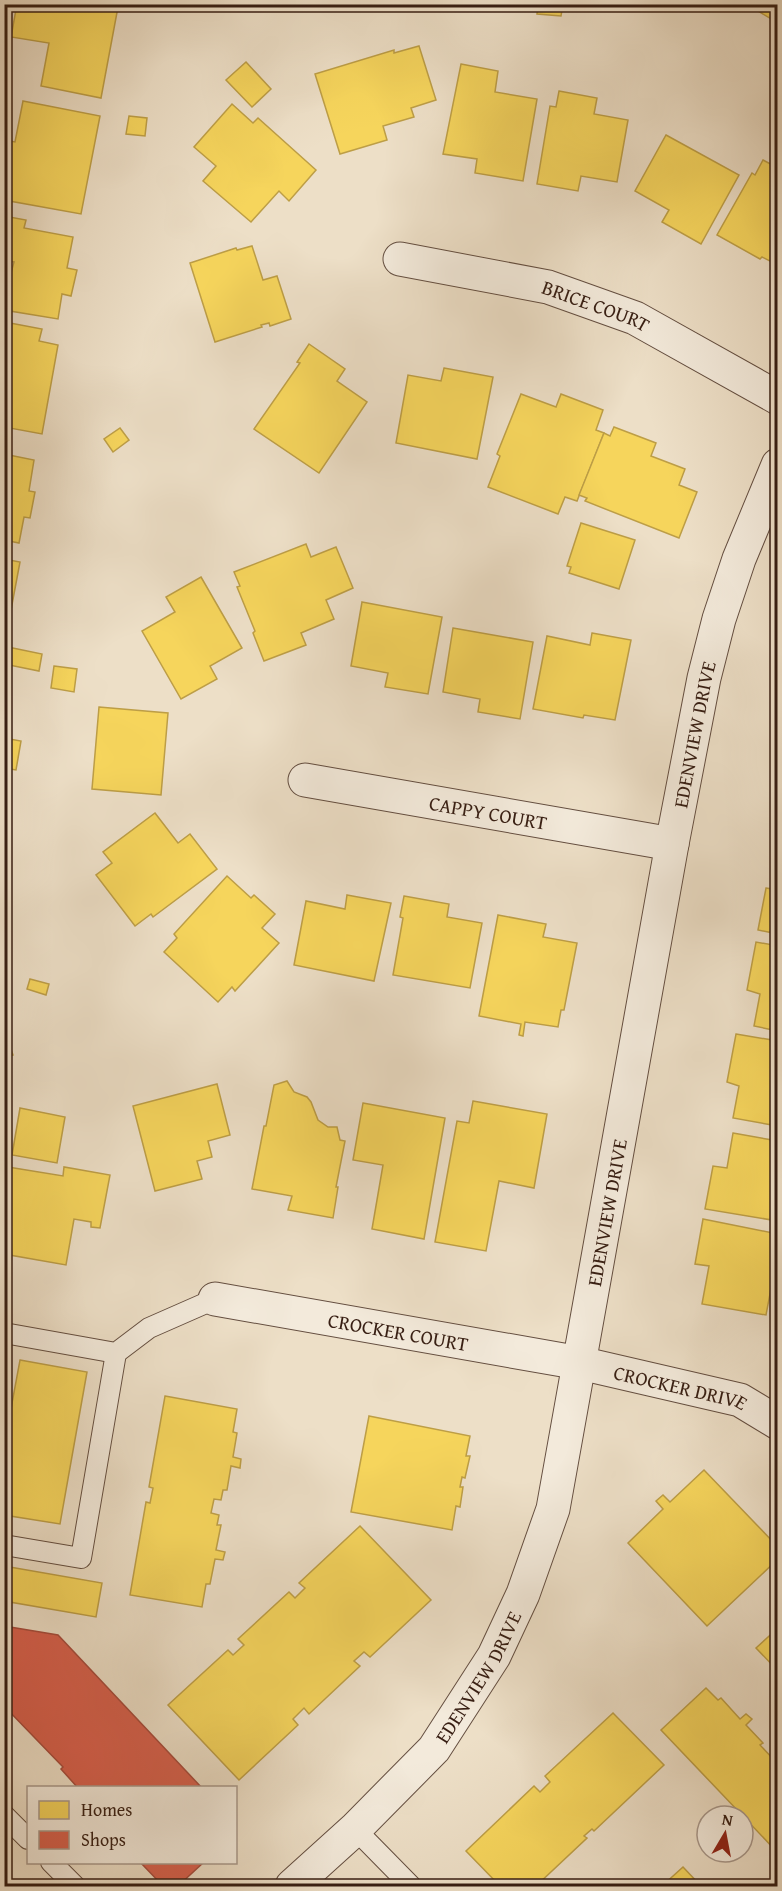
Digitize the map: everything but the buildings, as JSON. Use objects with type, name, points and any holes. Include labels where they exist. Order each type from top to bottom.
[{"type":"street","name":"BRICE COURT","points":[[400,259],[548,287],[635,318],[777,398]]},
{"type":"street","name":"EDENVIEW DRIVE","points":[[292,1887],[355,1829],[434,1749],[494,1656],[523,1593],[553,1509],[672,844],[704,678],[718,619],[739,559],[777,465]]},
{"type":"street","name":"CAPPY COURT","points":[[305,780],[672,844]]},
{"type":"street","name":"CROCKER COURT","points":[[215,1299],[580,1363]]},
{"type":"street","name":"CROCKER DRIVE","points":[[580,1363],[740,1400],[777,1423]]},
{"type":"lane","points":[[4,1545],[81,1558],[116,1353],[149,1328],[215,1299]]},
{"type":"lane","points":[[4,1333],[116,1353]]},
{"type":"lane","points":[[4,1815],[27,1838]]},
{"type":"lane","points":[[355,1829],[411,1887]]},
{"type":"lane","points":[[52,1864],[75,1887]]}]
